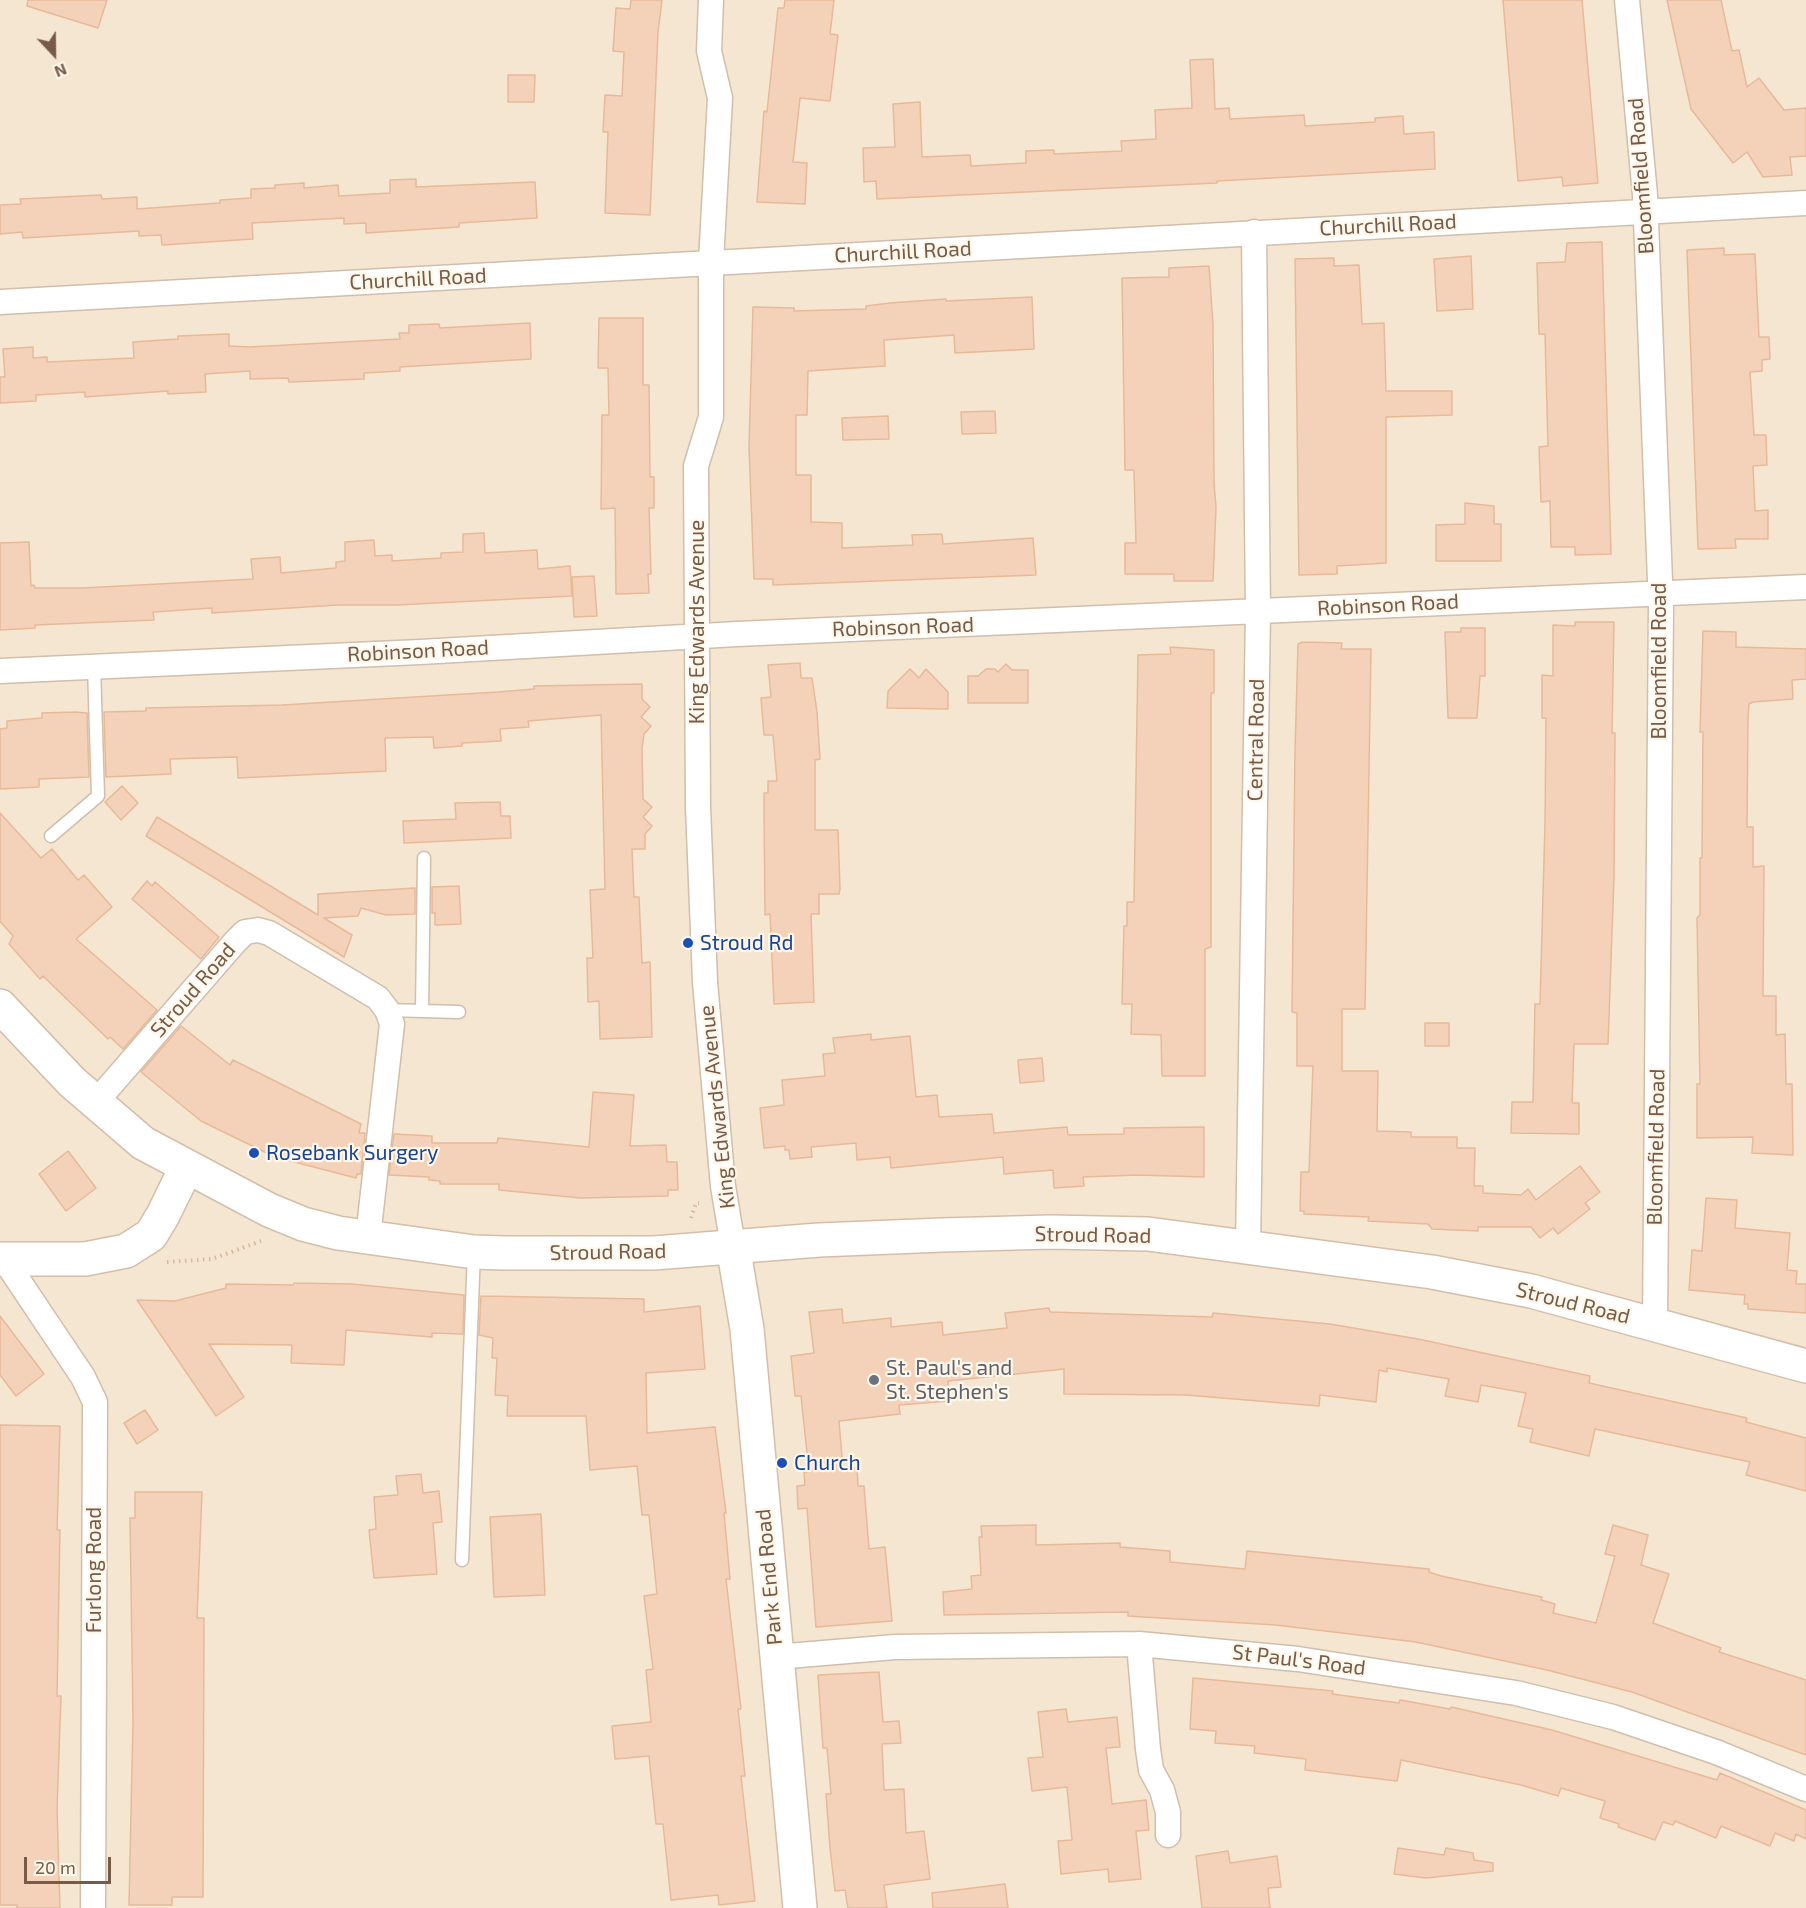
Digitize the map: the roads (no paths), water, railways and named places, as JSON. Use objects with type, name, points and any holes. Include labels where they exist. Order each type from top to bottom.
[{"type":"main road","name":"Stroud Road","points":[[0,1006],[95,1103],[143,1143],[186,1168],[269,1210],[303,1224],[368,1237],[474,1252],[654,1253],[819,1240],[1050,1232],[1148,1234],[1432,1272],[1531,1291],[1806,1366]]},
{"type":"main road","points":[[2,1259],[85,1259],[126,1251],[150,1235],[164,1215],[186,1168]]},
{"type":"main road","name":"Park End Road","points":[[733,1246],[747,1329],[800,1908]]},
{"type":"street","name":"King Edwards Avenue","points":[[711,0],[709,51],[720,98],[711,262],[711,417],[696,466],[698,807],[705,982],[722,1176],[733,1246]]},
{"type":"street","name":"Bloomfield Road","points":[[1627,0],[1646,211],[1660,591],[1654,1323]]},
{"type":"street","name":"Churchill Road","points":[[0,302],[1806,203]]},
{"type":"street","name":"Central Road","points":[[1248,1247],[1258,612],[1254,232]]},
{"type":"street","name":"Robinson Road","points":[[0,671],[1660,591],[1806,587]]},
{"type":"street","name":"Stroud Road","points":[[95,1103],[246,932],[258,930],[269,933],[378,998],[387,1010]]},
{"type":"street","points":[[368,1237],[392,1038],[392,1024],[387,1010]]},
{"type":"street","name":"Furlong Road","points":[[2,1259],[83,1377],[95,1402],[93,1908]]},
{"type":"street","points":[[1139,1644],[1151,1770],[1162,1790],[1168,1812],[1168,1835]]},
{"type":"street","name":"St Paul's Road","points":[[776,1657],[895,1647],[1139,1644],[1298,1659],[1516,1693],[1613,1717],[1716,1752],[1806,1789]]},
{"type":"lane","points":[[51,836],[98,796],[94,666]]},
{"type":"lane","points":[[422,1011],[424,858]]},
{"type":"lane","points":[[387,1010],[459,1012]]},
{"type":"lane","points":[[462,1560],[474,1252]]},
{"type":"place","name":"Stroud Rd","points":[[688,943]]},
{"type":"place","name":"Rosebank Surgery","points":[[254,1153]]},
{"type":"place","name":"St. Paul's and St. Stephen's","points":[[874,1380]]},
{"type":"place","name":"Church","points":[[782,1463]]}]
